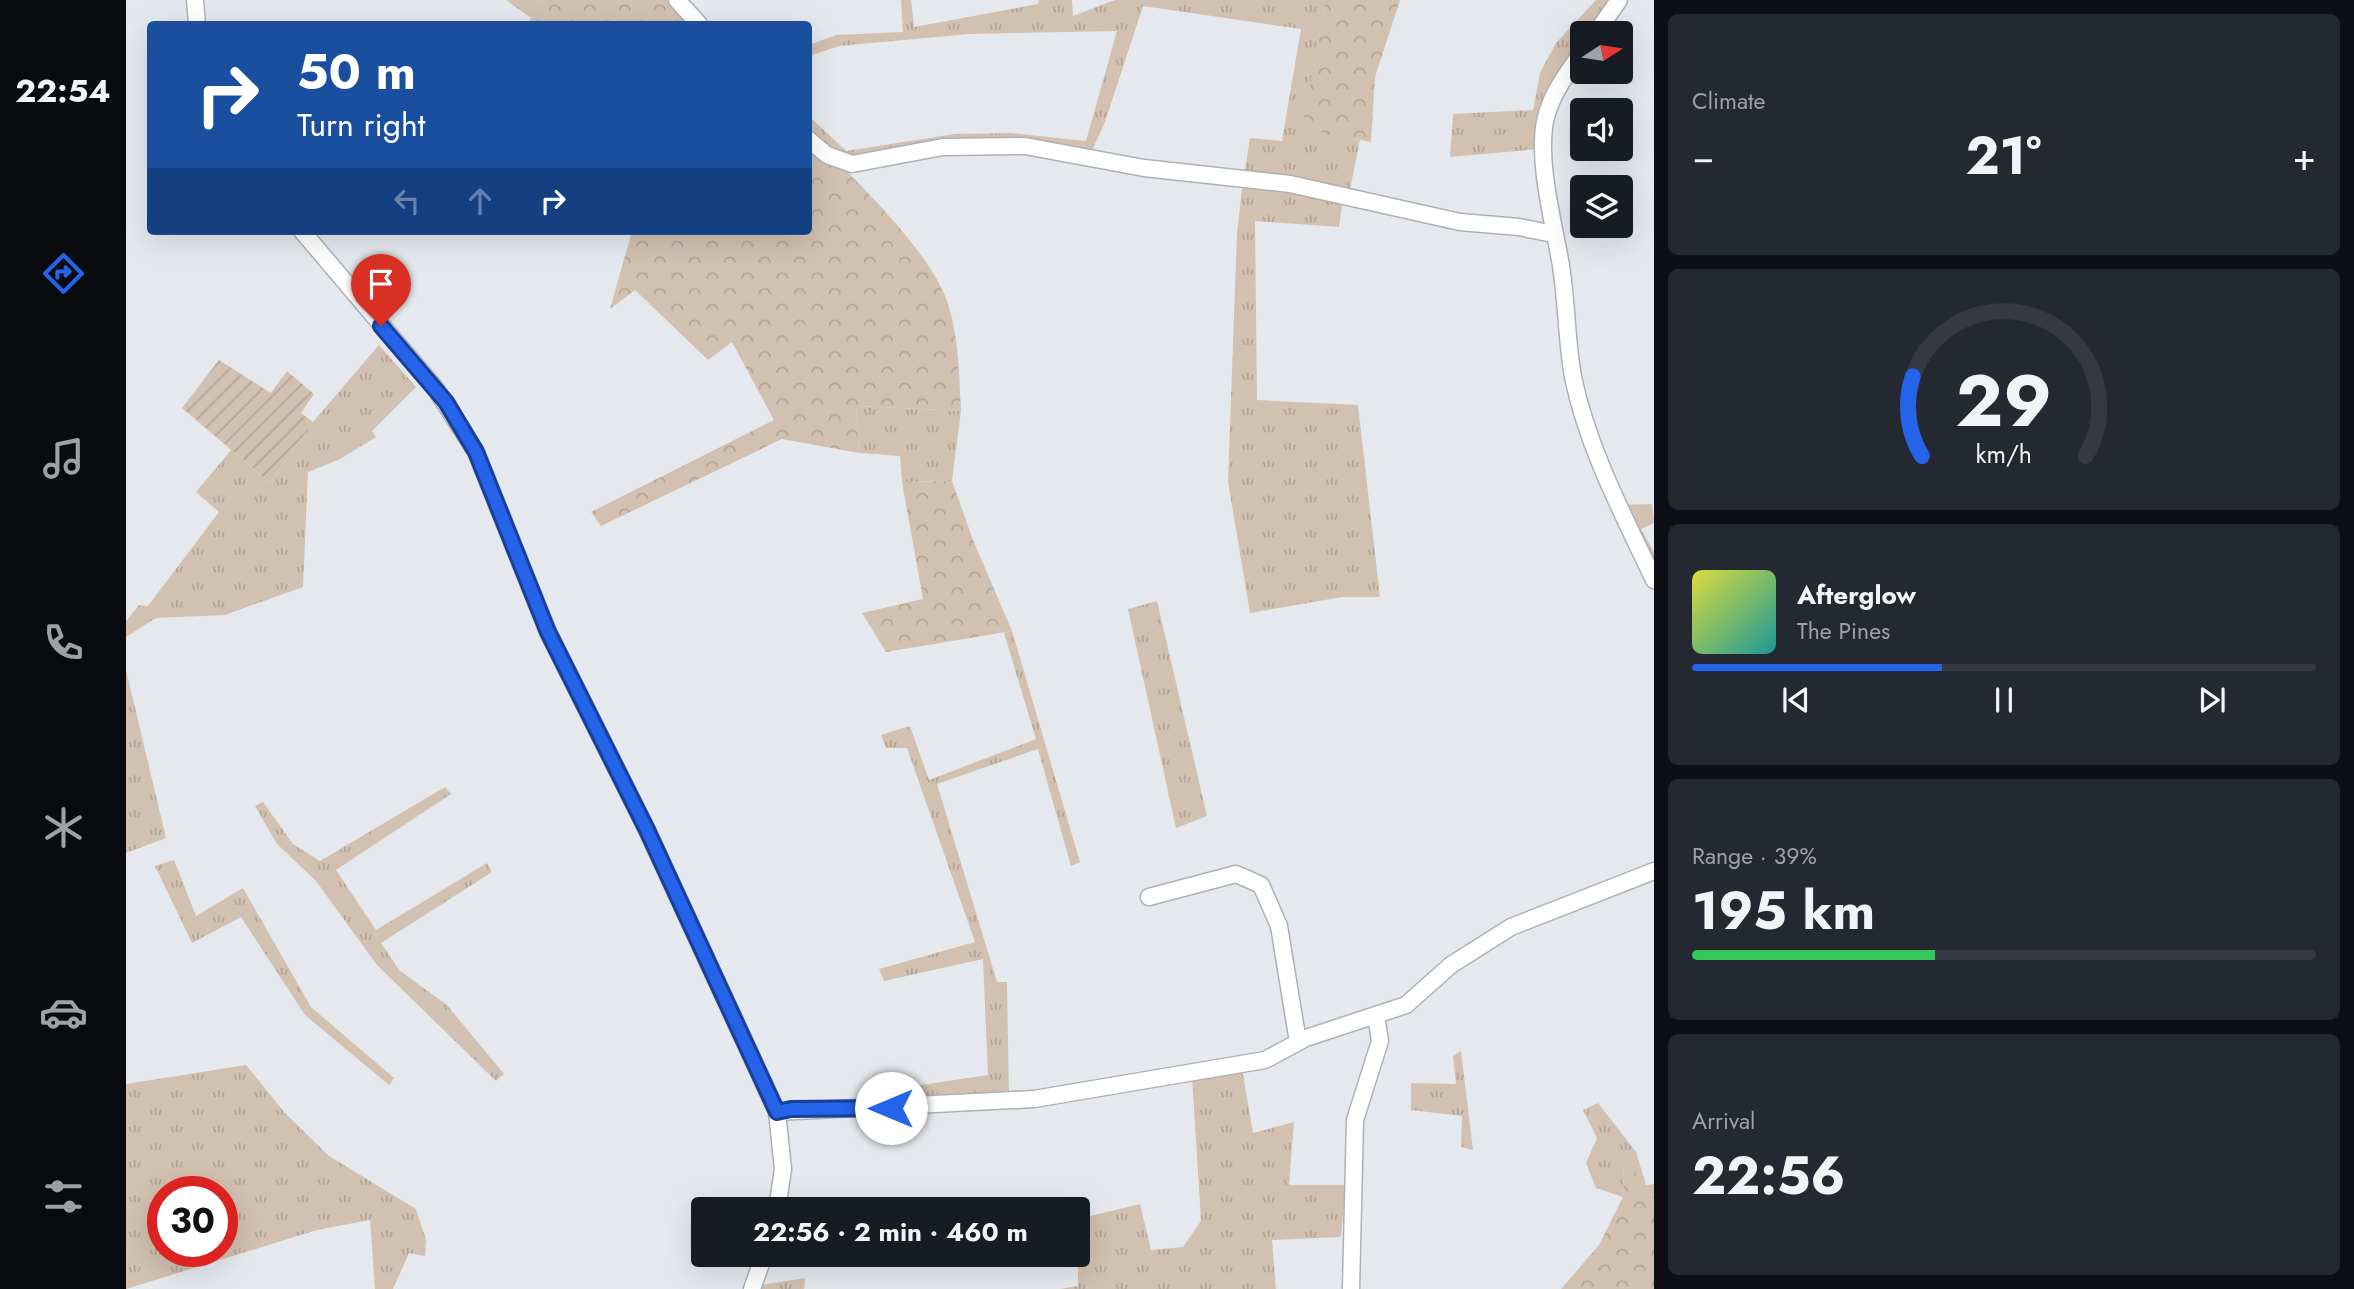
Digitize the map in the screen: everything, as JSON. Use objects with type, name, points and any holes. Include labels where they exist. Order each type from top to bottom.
[{"type":"street","points":[[195,0],[197,21]]},
{"type":"street","points":[[677,0],[696,21]]},
{"type":"street","points":[[1604,21],[1619,0]]},
{"type":"street","points":[[1570,70],[1560,85],[1546,118],[1544,139],[1553,234],[1563,286],[1567,345],[1587,428],[1600,465],[1654,580]]},
{"type":"street","points":[[812,142],[827,155],[852,164],[943,147],[1025,146],[1144,168],[1290,184],[1460,222],[1519,227],[1553,234]]},
{"type":"street","points":[[305,235],[435,388],[476,452],[548,632],[642,819],[777,1112],[783,1170],[779,1197]]},
{"type":"street","points":[[777,1112],[1034,1099],[1265,1060],[1298,1042],[1406,1005],[1451,965],[1511,927],[1654,871]]},
{"type":"street","points":[[1149,897],[1236,874],[1261,885],[1279,926],[1298,1042]]},
{"type":"street","points":[[1351,1289],[1355,1121],[1380,1041],[1376,1016]]},
{"type":"street","points":[[752,1289],[760,1267]]},
{"type":"green space","points":[[506,0],[543,0],[531,18]]},
{"type":"green space","points":[[543,0],[675,0],[695,21],[529,21]]},
{"type":"green space","points":[[901,0],[911,0],[914,27],[1038,4],[1039,0],[1072,0],[1073,16],[1115,0],[1325,0],[1303,128],[1360,140],[1349,194],[1244,176],[1250,138],[1282,141],[1301,29],[1143,6],[1105,122],[1089,157],[1019,145],[838,163],[812,137],[812,119],[846,151],[955,134],[1011,133],[1086,141],[1117,31],[969,34],[839,46],[812,55],[812,44],[836,35],[903,32]]},
{"type":"green space","points":[[1325,0],[1400,0],[1375,77],[1371,142],[1302,129]]},
{"type":"green space","points":[[1596,0],[1613,0],[1599,21],[1576,21]]},
{"type":"green space","points":[[1570,28],[1570,57],[1555,80],[1546,103],[1539,149],[1450,157],[1453,114],[1533,110],[1540,73],[1556,43]]},
{"type":"green space","points":[[812,137],[888,214],[939,283],[948,304],[954,330],[961,411],[856,406],[859,453],[782,439],[601,526],[591,512],[774,420],[732,342],[708,360],[635,290],[610,309],[631,235],[812,235]]},
{"type":"green space","points":[[1243,180],[1343,199],[1339,227],[1255,221],[1257,400],[1358,405],[1380,597],[1342,597],[1250,613],[1228,482],[1237,233]]},
{"type":"green space","points":[[379,345],[416,387],[372,431],[376,437],[338,460],[308,472],[303,587],[225,615],[156,618],[126,637],[126,621],[139,605],[148,606],[219,512],[196,492],[231,450],[270,483],[313,422]]},
{"type":"green space","points":[[219,360],[271,393],[287,371],[314,394],[301,413],[313,422],[270,483],[182,408]]},
{"type":"green space","points":[[856,406],[961,411],[952,481],[902,482],[900,456],[859,453]]},
{"type":"green space","points":[[952,481],[973,540],[1012,631],[886,652],[862,613],[923,599],[902,482]]},
{"type":"green space","points":[[1652,504],[1654,523],[1641,529],[1654,552],[1654,576],[1618,505]]},
{"type":"green space","points":[[1157,601],[1207,816],[1176,828],[1128,609]]},
{"type":"green space","points":[[1012,631],[1080,862],[1071,866],[1038,749],[937,784],[997,982],[1007,982],[1009,1096],[909,1102],[908,1087],[988,1075],[983,959],[884,981],[879,969],[975,942],[907,748],[886,748],[881,735],[910,726],[929,780],[1036,739],[1004,633]]},
{"type":"green space","points":[[126,670],[166,838],[126,853]]},
{"type":"green space","points":[[445,787],[451,794],[336,870],[376,930],[487,863],[492,872],[381,943],[400,971],[447,1005],[504,1074],[496,1081],[377,965],[316,881],[277,844],[255,806],[263,802],[293,844],[320,861]]},
{"type":"green space","points":[[174,860],[196,916],[243,888],[311,1007],[394,1078],[389,1085],[305,1015],[241,917],[192,943],[155,866]]},
{"type":"green space","points":[[1461,1051],[1473,1150],[1461,1147],[1462,1116],[1411,1110],[1411,1083],[1456,1084],[1453,1056]]},
{"type":"green space","points":[[246,1065],[285,1113],[329,1156],[416,1209],[426,1240],[425,1256],[409,1253],[393,1289],[375,1289],[370,1220],[317,1230],[238,1254],[238,1176],[147,1176],[147,1267],[197,1267],[126,1289],[126,1084]]},
{"type":"green space","points":[[1242,1069],[1253,1133],[1294,1122],[1289,1185],[1346,1185],[1341,1237],[1272,1240],[1276,1289],[1060,1289],[1078,1286],[1078,1267],[1090,1267],[1090,1216],[1140,1204],[1151,1250],[1183,1247],[1201,1221],[1192,1076]]},
{"type":"green space","points":[[1598,1103],[1636,1152],[1646,1185],[1654,1184],[1654,1203],[1646,1186],[1624,1161],[1623,1197],[1596,1188],[1586,1163],[1597,1138],[1583,1110]]},
{"type":"green space","points":[[1624,1159],[1646,1186],[1654,1203],[1654,1289],[1561,1289],[1599,1245],[1623,1197]]},
{"type":"green space","points":[[805,1278],[804,1289],[753,1289],[754,1286]]},
{"type":"route","points":[[381,326],[446,402],[476,452],[490,481],[548,632],[611,753],[777,1112],[791,1109],[891,1108]]}]
